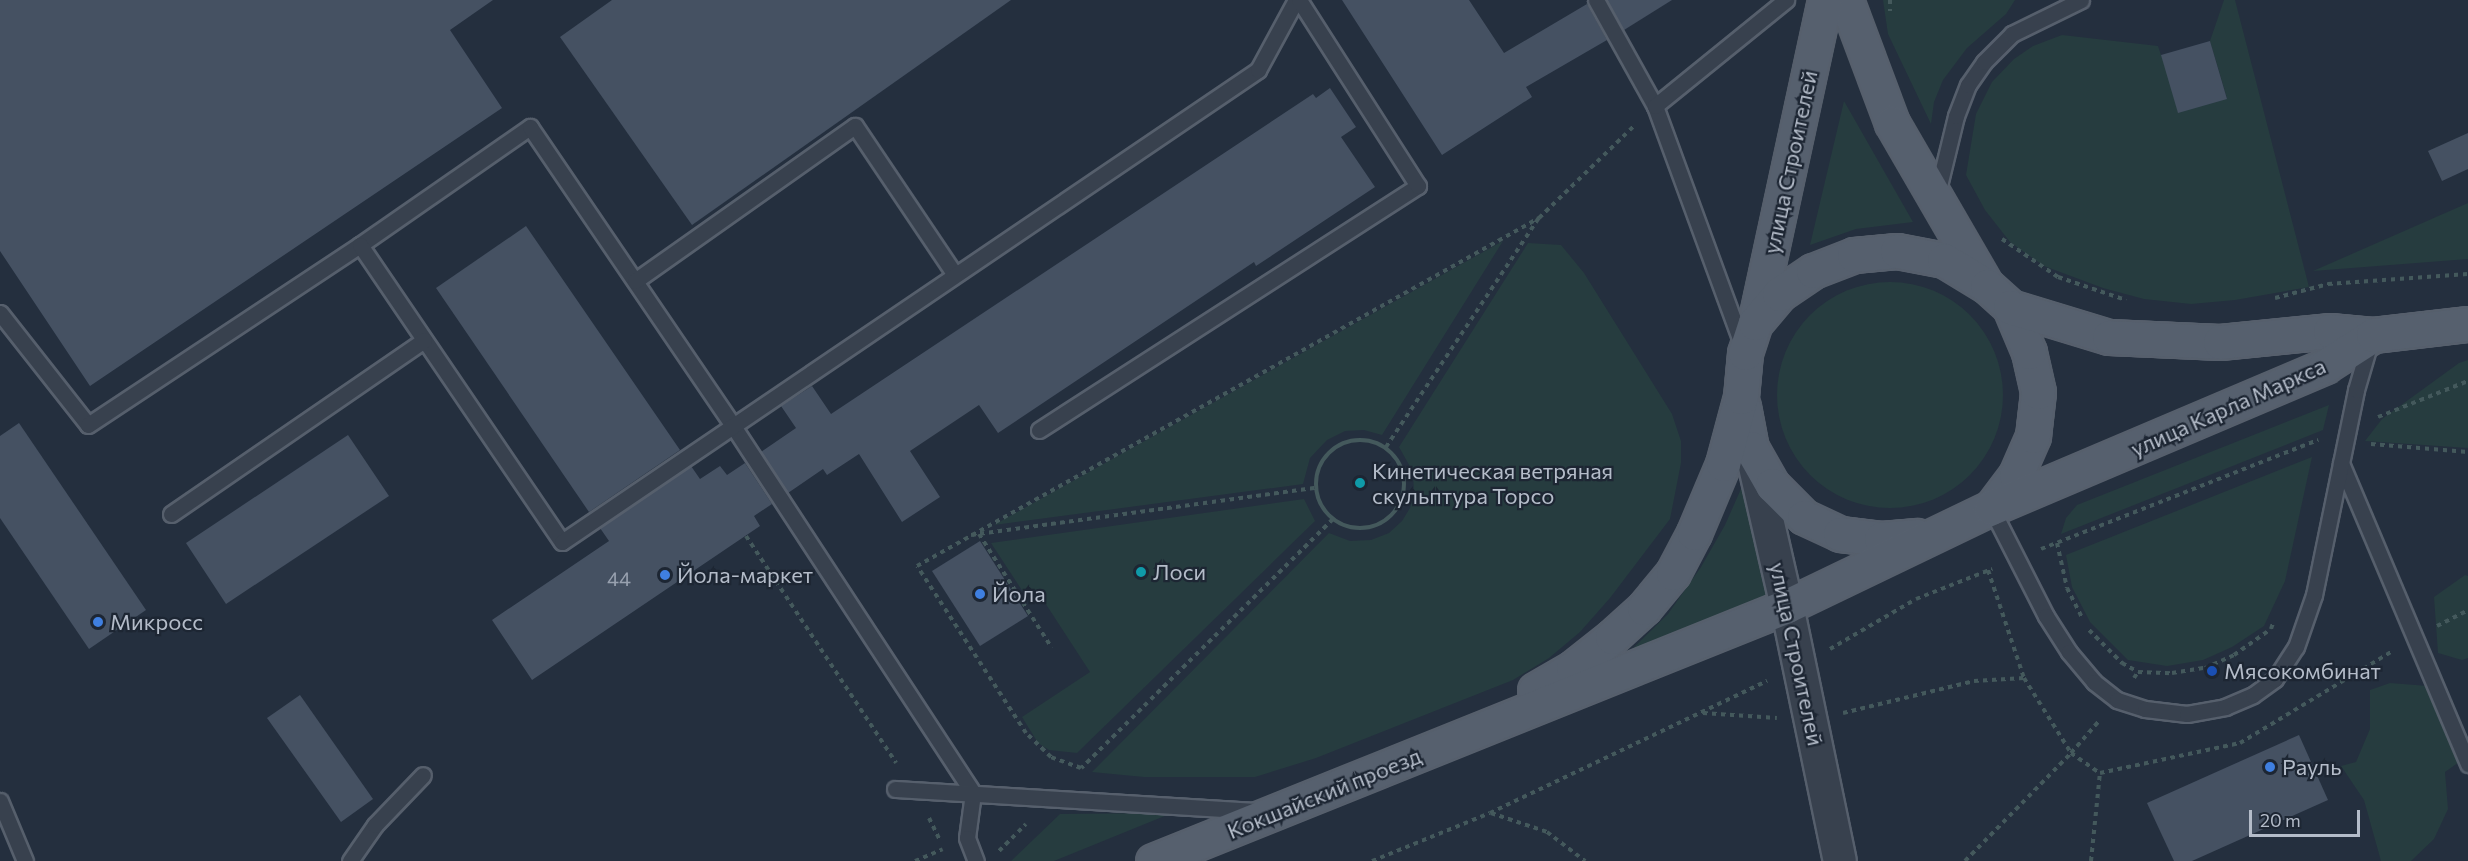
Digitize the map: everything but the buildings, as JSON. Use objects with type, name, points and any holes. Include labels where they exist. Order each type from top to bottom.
[{"type":"main road","name":"улица Строителей","points":[[1741,397],[1750,338],[1825,0]]},
{"type":"main road","points":[[1846,0],[1892,123],[1936,200],[2030,352],[2038,392],[2033,436],[2016,475],[1991,508]]},
{"type":"main road","points":[[1750,338],[1779,294],[1813,271],[1854,255],[1897,251],[1944,260],[1998,297],[2109,338],[2220,342],[2330,331],[2373,335]]},
{"type":"main road","name":"улица Карла Маркса","points":[[1787,606],[1991,508],[2325,366],[2373,335],[2468,324]]},
{"type":"main road","points":[[1741,397],[1751,448],[1772,485],[1804,517],[1840,534],[1881,539],[1934,535]]},
{"type":"main road","points":[[1496,725],[1536,688],[1573,668],[1612,637],[1644,608],[1673,573],[1694,533],[1723,464],[1741,397]]},
{"type":"main road","name":"Кокшайский проезд","points":[[1153,861],[1496,725],[1787,606]]},
{"type":"street","name":"улица Строителей","points":[[1751,448],[1787,606],[1840,861]]},
{"type":"lane","points":[[360,245],[562,542],[1258,70],[1297,0],[1418,186],[1039,430]]},
{"type":"lane","points":[[1596,0],[1655,106],[1750,338]]},
{"type":"lane","points":[[1655,106],[1786,0]]},
{"type":"lane","points":[[1936,200],[1956,116],[1968,85],[1984,62],[2012,34],[2081,0]]},
{"type":"lane","points":[[635,281],[855,126],[955,275]]},
{"type":"lane","points":[[0,313],[88,426],[360,245],[530,127],[733,426],[973,793],[967,838],[984,860]]},
{"type":"lane","points":[[1991,508],[2046,616],[2069,652],[2094,682],[2117,700],[2145,709],[2187,714],[2225,707],[2253,695],[2275,680],[2296,647],[2314,595],[2346,435],[2373,335]]},
{"type":"lane","points":[[171,513],[424,340]]},
{"type":"lane","points":[[2341,463],[2468,764]]},
{"type":"lane","points":[[350,861],[375,825],[423,775]]},
{"type":"lane","points":[[895,789],[1277,812]]},
{"type":"lane","points":[[0,801],[25,861]]},
{"type":"path","points":[[1890,0],[1890,16]]},
{"type":"path","points":[[1333,519],[1081,768],[1051,758],[1026,733],[917,566],[1539,218],[1386,447]]},
{"type":"path","points":[[1995,234],[2058,277],[2129,301]]},
{"type":"path","points":[[2264,300],[2328,284],[2468,274]]},
{"type":"path","points":[[1372,861],[1490,813],[1799,666],[1916,599],[2319,440],[2346,435],[2468,381]]},
{"type":"path","points":[[2319,440],[2346,435],[2468,452]]},
{"type":"path","points":[[1363,439],[1386,447],[1401,465],[1405,483],[1402,498],[1395,512],[1376,525],[1355,528],[1333,519],[1319,501],[1316,488],[1317,472],[1324,458],[1346,442],[1363,439]]},
{"type":"path","points":[[2318,450],[2319,440]]},
{"type":"path","points":[[968,536],[1316,488]]},
{"type":"path","points":[[979,534],[1052,648]]},
{"type":"path","points":[[746,536],[915,790],[948,855]]},
{"type":"path","points":[[2056,543],[2067,588],[2087,627],[2122,663],[2138,672],[2172,673],[2205,668],[2235,655],[2271,629],[2275,620]]},
{"type":"path","points":[[1965,861],[2071,753],[2138,672]]},
{"type":"path","points":[[1702,712],[1811,720],[1974,681],[2025,678]]},
{"type":"path","points":[[2091,861],[2100,773]]},
{"type":"path","points":[[1490,813],[1547,832],[1585,861]]},
{"type":"path","points":[[984,860],[1031,819]]},
{"type":"path","points":[[915,861],[944,849]]},
{"type":"green space","points":[[1883,0],[2015,0],[2006,14],[1967,48],[1943,80],[1934,102],[1931,124],[1888,34]]},
{"type":"green space","points":[[2224,0],[2235,0],[2309,287],[2235,300],[2191,304],[2144,299],[2103,288],[2044,266],[2010,242],[1985,210],[1966,175],[1976,114],[1992,82],[2014,59],[2033,46],[2062,35],[2158,46],[2161,55],[2227,98],[2210,41]]},
{"type":"green space","points":[[1844,101],[1913,222],[1856,229],[1810,245]]},
{"type":"green space","points":[[2468,203],[2468,259],[2313,271]]},
{"type":"green space","points":[[1503,241],[1382,435],[1364,430],[1345,431],[1327,440],[1310,458],[1303,484],[994,525]]},
{"type":"green space","points":[[1528,243],[1561,245],[1584,273],[1672,414],[1681,441],[1681,463],[1670,519],[1610,598],[1580,632],[1549,658],[1513,680],[1316,758],[1255,777],[1144,777],[1092,772],[1329,533],[1350,541],[1371,540],[1389,533],[1402,521],[1410,508],[1414,495],[1413,472],[1399,447]]},
{"type":"green space","points":[[1890,282],[1912,284],[1943,295],[1970,315],[1990,342],[2001,373],[2003,395],[2001,417],[1990,448],[1970,475],[1943,495],[1912,506],[1890,508],[1868,506],[1837,495],[1810,475],[1790,448],[1779,417],[1777,395],[1779,373],[1790,342],[1810,315],[1837,295],[1868,284]]},
{"type":"green space","points":[[2468,360],[2468,448],[2365,441],[2382,419],[2459,363]]},
{"type":"green space","points":[[2329,405],[2323,430],[2061,534],[2066,518],[2077,505]]},
{"type":"green space","points":[[2312,457],[2285,581],[2264,626],[2232,647],[2203,660],[2167,666],[2128,660],[2090,622],[2072,587],[2066,555]]},
{"type":"green space","points":[[1748,473],[1767,597],[1624,657],[1668,614],[1701,567],[1725,525]]},
{"type":"green space","points":[[1304,499],[1315,521],[1077,753],[1049,750],[1038,743],[1022,717],[1090,672],[1038,592],[1027,598],[991,543]]},
{"type":"green space","points":[[2465,575],[2468,576],[2468,658],[2462,660],[2438,653],[2434,597]]},
{"type":"green space","points":[[2390,683],[2428,686],[2462,760],[2445,772],[2448,809],[2434,839],[2411,861],[2381,861],[2364,800],[2341,766],[2356,762],[2370,729],[2370,690]]},
{"type":"green space","points":[[1172,813],[1054,861],[1011,861],[1060,814]]},
{"type":"place","name":"Кинетическая ветряная скульптура Торсо","points":[[1360,483]]},
{"type":"place","name":"Лоси","points":[[1141,572]]},
{"type":"place","name":"Йола-маркет","points":[[665,575]]},
{"type":"place","name":"Йола","points":[[980,594]]},
{"type":"place","name":"Микросс","points":[[98,622]]},
{"type":"place","name":"Мясокомбинат","points":[[2212,671]]},
{"type":"place","name":"Рауль","points":[[2270,767]]}]
